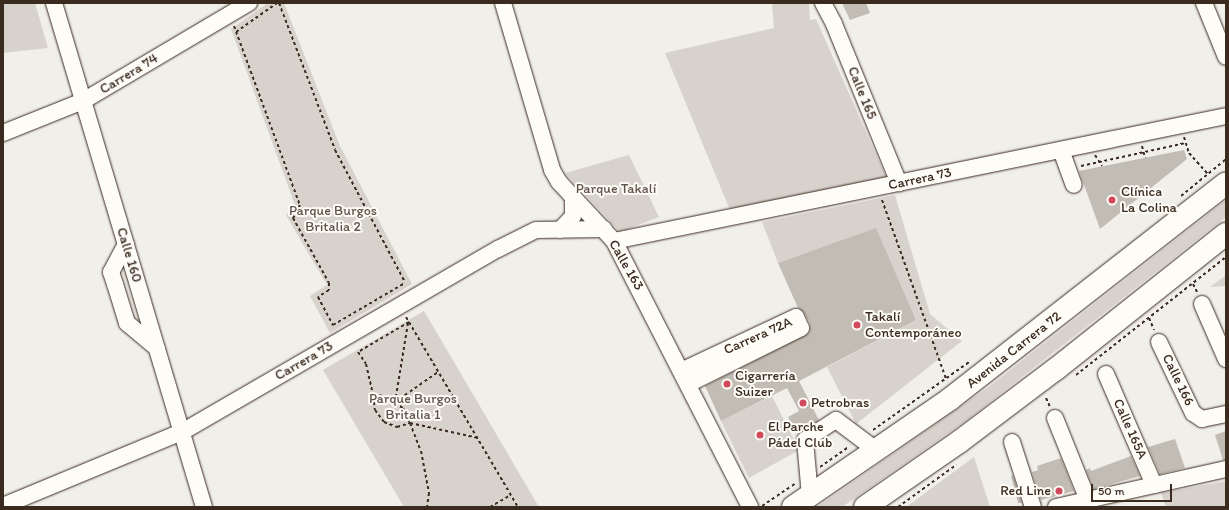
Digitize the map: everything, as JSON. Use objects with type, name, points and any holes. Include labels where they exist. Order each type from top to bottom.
[{"type":"highway","name":"Avenida Carrera 72","points":[[802,501],[868,445],[949,388],[1217,178]]},
{"type":"highway","points":[[865,507],[959,442],[1056,369],[1226,234]]},
{"type":"street","name":"Calle 160","points":[[54,3],[204,507]]},
{"type":"street","name":"Carrera 74","points":[[3,133],[83,101],[250,3]]},
{"type":"street","name":"Calle 163","points":[[503,3],[548,158],[560,182],[609,235],[685,378],[750,507]]},
{"type":"street","name":"Calle 165","points":[[823,3],[834,24],[899,183]]},
{"type":"street","points":[[1204,3],[1226,57]]},
{"type":"street","name":"Carrera 73","points":[[3,506],[182,432],[498,249],[536,230],[560,230],[609,235],[877,188],[1061,150],[1088,143],[1226,116]]},
{"type":"street","points":[[1061,150],[1074,185]]},
{"type":"street","points":[[560,230],[573,216],[573,196]]},
{"type":"street","points":[[126,244],[111,279],[127,323],[157,348]]},
{"type":"street","points":[[1202,304],[1226,359]]},
{"type":"street","name":"Calle 166","points":[[1159,342],[1197,417],[1202,419],[1226,414]]},
{"type":"street","name":"Carrera 72A","points":[[685,378],[715,363]]},
{"type":"street","name":"Calle 165A","points":[[1106,374],[1154,485]]},
{"type":"street","points":[[1055,418],[1088,500]]},
{"type":"street","points":[[802,501],[809,474],[805,440],[836,420],[868,445]]},
{"type":"street","points":[[1012,442],[1033,507]]},
{"type":"street","points":[[1056,507],[1226,469]]},
{"type":"path","points":[[236,32],[278,3],[335,150],[413,298]]},
{"type":"path","points":[[230,15],[300,205],[293,218],[329,282],[329,290],[318,297],[333,325],[406,283]]},
{"type":"path","points":[[1182,132],[1189,152],[1217,178]]},
{"type":"path","points":[[1141,141],[1145,158]]},
{"type":"path","points":[[1088,143],[1102,166]]},
{"type":"path","points":[[1076,168],[1186,143]]},
{"type":"path","points":[[1185,154],[1189,152]]},
{"type":"path","points":[[1179,198],[1217,178],[1226,159]]},
{"type":"path","points":[[877,188],[949,388]]},
{"type":"path","points":[[399,306],[518,507]]},
{"type":"path","points":[[409,322],[358,352],[366,364],[375,410],[384,422],[397,427],[410,423],[478,438]]},
{"type":"path","points":[[395,402],[409,322]]},
{"type":"path","points":[[761,507],[809,474],[868,445],[949,388],[974,358]]},
{"type":"path","points":[[395,402],[438,372]]},
{"type":"path","points":[[373,395],[385,396],[403,408],[421,451],[429,493],[427,507]]},
{"type":"path","points":[[490,507],[511,495]]},
{"type":"green space","points":[[3,3],[35,3],[48,48],[3,53]]},
{"type":"green space","name":"Parque Burgos Britalia 2","points":[[268,3],[284,3],[340,146],[412,284],[330,333],[310,296],[327,285],[286,215],[296,208],[231,29]]},
{"type":"green space","points":[[772,3],[809,3],[810,20],[816,19],[887,179],[730,210],[665,53],[774,28]]},
{"type":"green space","name":"Parque Takalí","points":[[629,155],[659,217],[620,232],[565,173]]},
{"type":"green space","points":[[895,195],[930,314],[962,341],[856,424],[827,367],[916,320],[876,229],[778,263],[762,222]]},
{"type":"green space","points":[[1226,200],[1226,217],[966,421],[842,507],[817,507],[990,386]]},
{"type":"green space","points":[[1226,275],[1226,286],[1210,287]]},
{"type":"green space","name":"Parque Burgos Britalia 1","points":[[424,311],[539,507],[404,507],[323,370]]},
{"type":"green space","name":"El Parche Pádel Club","points":[[772,396],[799,450],[749,478],[721,421]]},
{"type":"green space","points":[[974,457],[990,507],[906,507]]},
{"type":"green space","points":[[1226,481],[1226,507],[1166,507],[1161,493]]},
{"type":"building","points":[[842,3],[866,3],[870,13],[850,20]]},
{"type":"building","name":"Clínica La Colina","points":[[1184,150],[1187,159],[1100,229],[1079,171]]},
{"type":"building","name":"Takalí Contemporáneo","points":[[876,228],[916,320],[799,381],[819,420],[807,428],[805,424],[794,429],[788,417],[799,411],[787,388],[721,421],[705,386],[809,333],[810,324],[804,313],[798,308],[778,263]]},
{"type":"building","points":[[1226,431],[1226,460],[1223,460],[1215,435]]},
{"type":"building","points":[[1175,439],[1185,468],[1160,474],[1148,447]]},
{"type":"building","points":[[1131,456],[1140,476],[1094,489],[1086,470],[1090,468],[1091,471]]},
{"type":"building","points":[[1061,458],[1074,491],[1041,500],[1032,472],[1038,470],[1037,466]]},
{"type":"building","points":[[1013,475],[1022,503],[1018,503],[1011,476]]},
{"type":"place","name":"Clínica La Colina","points":[[1112,200]]},
{"type":"place","name":"Takalí Contemporáneo","points":[[857,325]]},
{"type":"place","name":"Cigarrería Suizer","points":[[727,384]]},
{"type":"place","name":"Petrobras","points":[[803,403]]},
{"type":"place","name":"El Parche Pádel Club","points":[[760,435]]},
{"type":"place","name":"Red Line","points":[[1059,491]]}]
